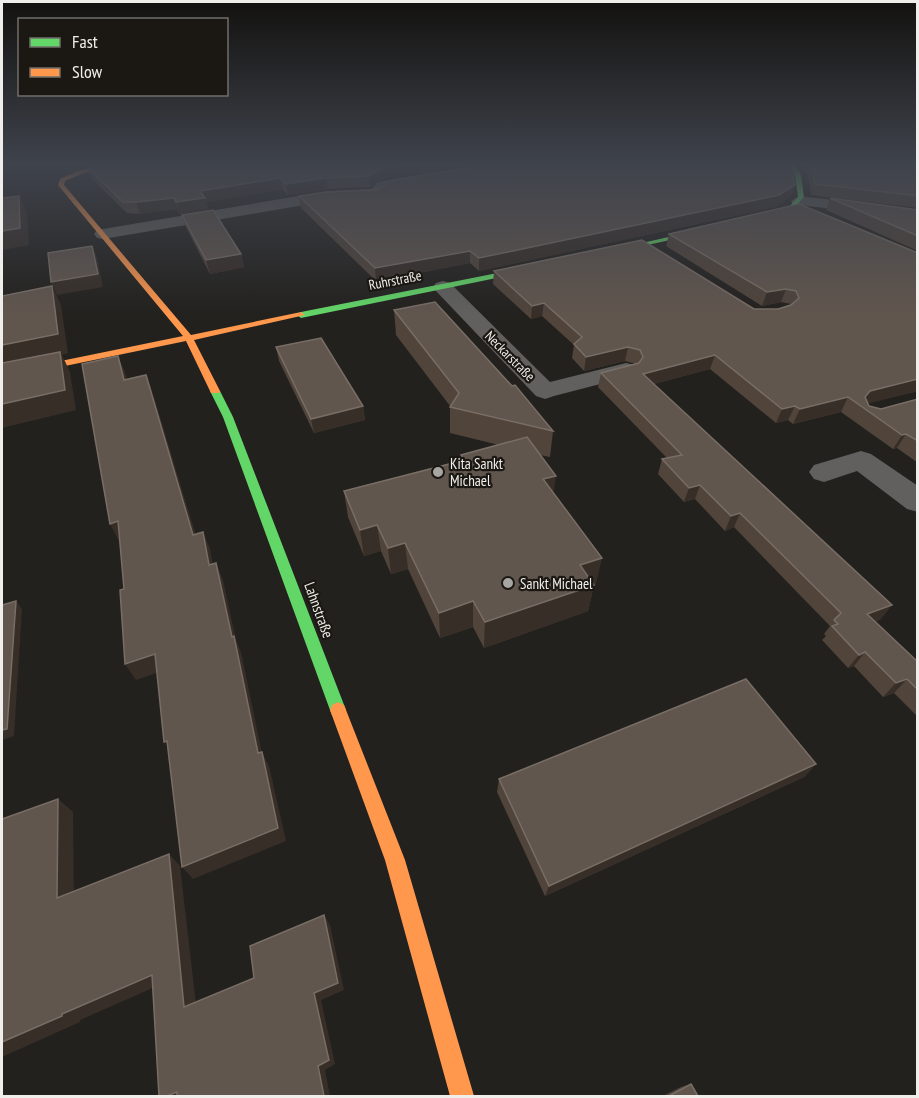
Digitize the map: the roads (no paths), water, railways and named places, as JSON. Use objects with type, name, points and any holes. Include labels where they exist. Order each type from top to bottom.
[{"type":"street","name":"Lahnstraße","points":[[86,214],[189,338],[241,447],[394,860],[462,1096]]},
{"type":"street","points":[[103,234],[220,214]]},
{"type":"street","points":[[589,256],[773,214]]},
{"type":"street","points":[[817,214],[837,224]]},
{"type":"street","points":[[645,244],[664,256]]},
{"type":"street","name":"Ruhrstraße","points":[[2,376],[555,263]]},
{"type":"street","name":"Neckarstraße","points":[[443,287],[544,391],[626,370]]},
{"type":"street","points":[[824,472],[861,460],[918,502]]},
{"type":"place","name":"Kita Sankt Michael","points":[[438,472]]},
{"type":"place","name":"Sankt Michael","points":[[508,583]]}]
